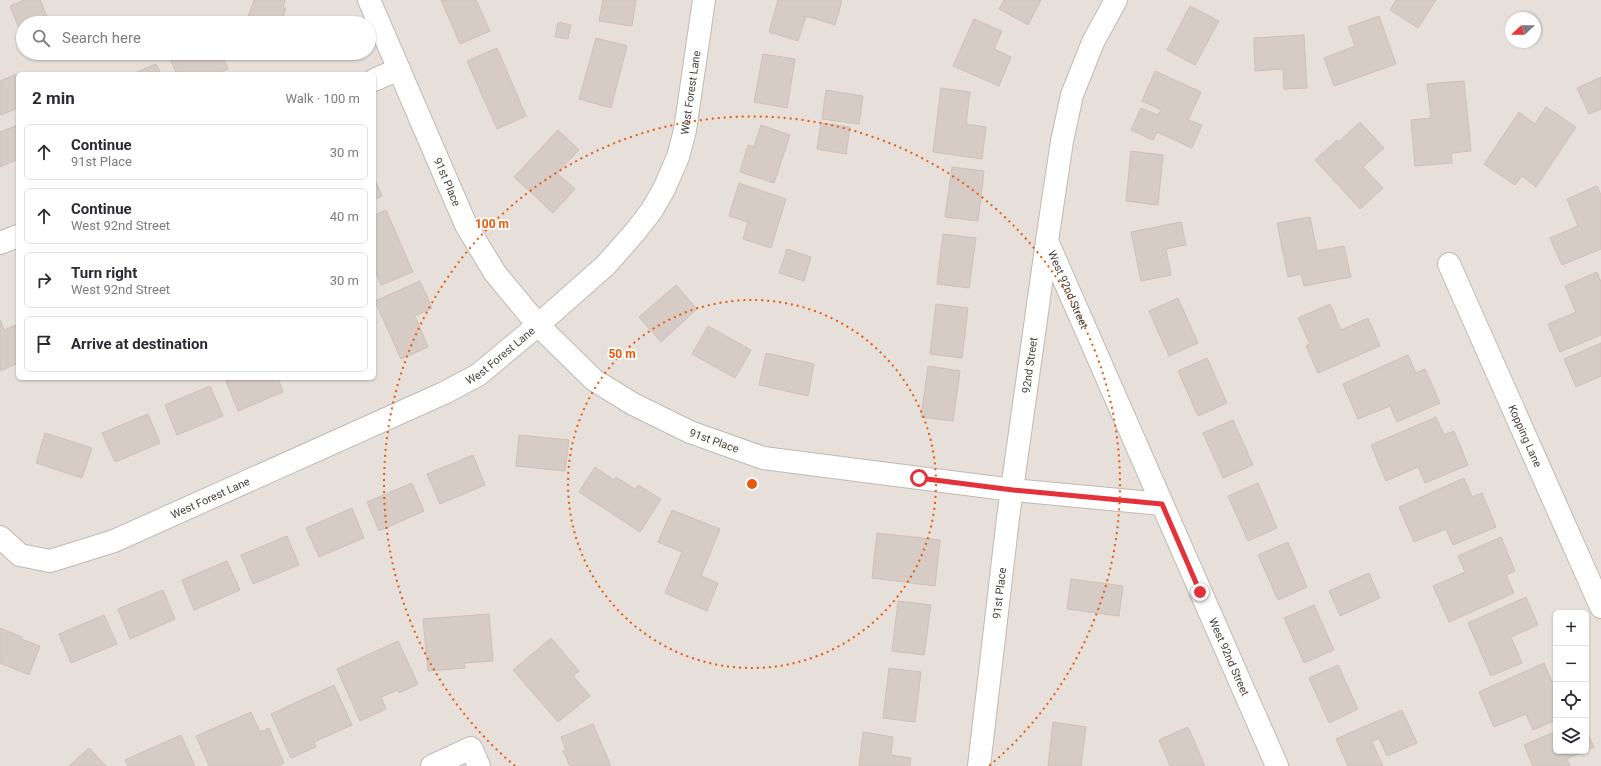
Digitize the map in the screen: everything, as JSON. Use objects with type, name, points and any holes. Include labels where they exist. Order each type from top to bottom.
[{"type":"street","name":"91st Place","points":[[369,0],[376,16]]},
{"type":"street","name":"West Forest Lane","points":[[0,537],[20,555],[50,561],[114,541],[444,393],[478,375],[606,265],[652,210],[664,189],[678,157],[685,130],[704,0]]},
{"type":"street","name":"West 92nd Street","points":[[1116,0],[1094,42],[1072,95],[1062,141],[1047,241],[1277,766]]},
{"type":"street","name":"91st Place","points":[[376,16],[466,225],[495,272],[538,325],[594,380],[633,404],[690,432],[763,458],[1013,490],[1008,518],[979,766]]},
{"type":"street","points":[[376,79],[399,69]]},
{"type":"street","points":[[0,243],[16,237]]},
{"type":"street","name":"92nd Street","points":[[1013,490],[1047,241]]},
{"type":"street","name":"Kopping Lane","points":[[1449,264],[1601,607]]},
{"type":"street","points":[[1013,490],[1162,504]]},
{"type":"street","points":[[432,766],[475,757]]},
{"type":"shaded area","points":[[0,0],[1601,0],[1601,766],[0,766]]},
{"type":"building","points":[[24,0],[40,0],[47,16],[16,16],[16,20],[10,6]]},
{"type":"building","points":[[254,0],[285,0],[283,8],[286,8],[283,16],[248,16]]},
{"type":"building","points":[[441,0],[476,0],[490,31],[460,44]]},
{"type":"building","points":[[603,0],[636,0],[632,26],[599,21]]},
{"type":"building","points":[[778,0],[842,1],[835,25],[806,16],[798,41],[769,32]]},
{"type":"building","points":[[1004,0],[1041,0],[1028,25],[999,9]]},
{"type":"building","points":[[1396,0],[1436,0],[1418,28],[1390,10]]},
{"type":"building","points":[[1190,6],[1219,21],[1195,65],[1167,50]]},
{"type":"building","points":[[1379,16],[1396,64],[1334,86],[1324,58],[1355,46],[1348,27]]},
{"type":"building","points":[[974,19],[1002,31],[994,49],[1011,57],[999,86],[953,66]]},
{"type":"building","points":[[558,22],[571,25],[568,39],[555,37]]},
{"type":"building","points":[[1304,35],[1307,88],[1284,89],[1283,69],[1255,71],[1254,38]]},
{"type":"building","points":[[596,38],[627,46],[611,108],[579,99]]},
{"type":"building","points":[[497,48],[526,116],[497,129],[467,61]]},
{"type":"building","points":[[763,54],[795,59],[787,108],[754,102]]},
{"type":"building","points":[[170,60],[224,60],[228,69],[221,72],[176,72]]},
{"type":"building","points":[[156,64],[160,72],[137,72]]},
{"type":"building","points":[[1155,71],[1201,92],[1188,120],[1202,125],[1192,148],[1157,132],[1153,140],[1131,130],[1141,108],[1158,115],[1161,110],[1142,101]]},
{"type":"building","points":[[16,74],[16,109],[1,115],[0,112],[0,81]]},
{"type":"building","points":[[1601,77],[1601,109],[1589,114],[1577,88]]},
{"type":"building","points":[[1464,81],[1471,151],[1451,153],[1452,163],[1415,166],[1411,120],[1431,118],[1427,84]]},
{"type":"building","points":[[941,88],[970,92],[966,124],[986,127],[982,159],[933,152]]},
{"type":"building","points":[[826,90],[863,96],[859,124],[822,119]]},
{"type":"building","points":[[1546,107],[1576,127],[1536,187],[1522,176],[1515,185],[1484,164],[1519,112],[1535,124]]},
{"type":"building","points":[[1360,122],[1384,148],[1363,167],[1383,188],[1360,209],[1315,160],[1337,140],[1339,142]]},
{"type":"building","points":[[821,123],[850,127],[846,154],[817,149]]},
{"type":"building","points":[[761,125],[790,135],[774,183],[740,172],[748,145],[754,147]]},
{"type":"building","points":[[16,126],[16,160],[0,167],[0,132]]},
{"type":"building","points":[[558,130],[579,150],[557,173],[575,189],[553,213],[514,177]]},
{"type":"building","points":[[1131,151],[1163,155],[1158,205],[1126,201]]},
{"type":"building","points":[[952,167],[984,171],[978,221],[945,217]]},
{"type":"building","points":[[376,182],[382,196],[376,199]]},
{"type":"building","points":[[739,183],[786,199],[771,248],[743,239],[748,222],[729,216]]},
{"type":"building","points":[[1597,186],[1601,195],[1601,249],[1562,265],[1550,238],[1578,226],[1567,199]]},
{"type":"building","points":[[386,210],[413,272],[381,285],[376,273],[376,214]]},
{"type":"building","points":[[1310,217],[1317,251],[1344,246],[1351,277],[1304,286],[1301,274],[1288,277],[1277,223]]},
{"type":"building","points":[[1181,222],[1186,245],[1166,249],[1171,275],[1141,281],[1131,232]]},
{"type":"building","points":[[943,234],[976,238],[969,288],[937,284]]},
{"type":"building","points":[[787,249],[811,257],[804,281],[779,273]]},
{"type":"building","points":[[1597,272],[1601,282],[1601,335],[1560,352],[1548,324],[1576,312],[1565,286]]},
{"type":"building","points":[[420,281],[432,308],[415,316],[428,347],[401,359],[376,301]]},
{"type":"building","points":[[676,285],[697,309],[661,342],[639,317]]},
{"type":"building","points":[[1178,298],[1198,343],[1169,356],[1149,311]]},
{"type":"building","points":[[936,304],[968,308],[962,358],[930,354]]},
{"type":"building","points":[[1330,304],[1341,330],[1368,318],[1380,346],[1318,373],[1306,346],[1310,344],[1298,318]]},
{"type":"building","points":[[0,320],[4,330],[16,325],[16,364],[0,371]]},
{"type":"building","points":[[708,326],[751,350],[735,378],[692,354]]},
{"type":"building","points":[[1601,343],[1601,376],[1576,387],[1564,359]]},
{"type":"building","points":[[766,353],[814,364],[808,396],[759,385]]},
{"type":"building","points":[[1408,355],[1416,373],[1425,369],[1440,403],[1397,422],[1390,406],[1358,419],[1343,384]]},
{"type":"building","points":[[1207,358],[1227,403],[1198,416],[1178,371]]},
{"type":"building","points":[[928,366],[960,371],[953,421],[921,417]]},
{"type":"building","points":[[279,380],[283,392],[238,411],[226,381]]},
{"type":"building","points":[[210,386],[223,416],[177,435],[165,405]]},
{"type":"building","points":[[148,414],[160,443],[115,462],[102,433]]},
{"type":"building","points":[[1436,417],[1444,435],[1454,431],[1468,465],[1425,483],[1418,467],[1386,481],[1371,445]]},
{"type":"building","points":[[1233,420],[1253,465],[1223,478],[1203,433]]},
{"type":"building","points":[[45,433],[92,448],[82,478],[36,463]]},
{"type":"building","points":[[519,435],[569,440],[565,471],[516,466]]},
{"type":"building","points":[[473,455],[485,485],[440,504],[427,474]]},
{"type":"building","points":[[595,467],[614,480],[616,477],[635,489],[638,485],[661,499],[640,532],[579,492]]},
{"type":"building","points":[[1464,478],[1472,497],[1482,493],[1496,527],[1453,545],[1446,529],[1414,542],[1399,507]]},
{"type":"building","points":[[412,483],[424,511],[379,531],[367,502]]},
{"type":"building","points":[[1258,483],[1277,528],[1248,541],[1228,496]]},
{"type":"building","points":[[352,508],[364,538],[319,557],[306,528]]},
{"type":"building","points":[[672,510],[720,529],[701,576],[718,583],[707,611],[665,593],[682,552],[658,542]]},
{"type":"building","points":[[877,533],[940,540],[935,586],[872,578]]},
{"type":"building","points":[[287,536],[299,565],[253,584],[241,555]]},
{"type":"building","points":[[1501,537],[1515,571],[1506,575],[1514,593],[1449,622],[1433,586],[1465,572],[1458,556]]},
{"type":"building","points":[[1288,542],[1307,587],[1278,600],[1258,555]]},
{"type":"building","points":[[227,561],[240,590],[194,610],[182,580]]},
{"type":"building","points":[[1369,573],[1380,598],[1340,616],[1329,591]]},
{"type":"building","points":[[1071,579],[1123,586],[1119,616],[1067,609]]},
{"type":"building","points":[[163,590],[175,619],[130,639],[118,609]]},
{"type":"building","points":[[1526,597],[1538,625],[1511,637],[1522,663],[1491,676],[1468,623]]},
{"type":"building","points":[[898,601],[931,605],[924,655],[892,651]]},
{"type":"building","points":[[1314,605],[1334,650],[1304,663],[1284,618]]},
{"type":"building","points":[[489,614],[493,661],[464,663],[465,668],[428,671],[423,619]]},
{"type":"building","points":[[104,615],[117,644],[71,663],[59,634]]},
{"type":"building","points":[[0,628],[22,637],[21,639],[40,646],[29,675],[0,663]]},
{"type":"building","points":[[551,638],[579,671],[573,676],[590,696],[558,722],[513,670]]},
{"type":"building","points":[[398,641],[418,684],[399,693],[398,690],[381,697],[386,709],[360,721],[337,669]]},
{"type":"building","points":[[1544,663],[1553,682],[1553,721],[1533,730],[1526,714],[1494,727],[1479,692]]},
{"type":"building","points":[[1338,665],[1358,709],[1329,723],[1309,678]]},
{"type":"building","points":[[889,668],[921,672],[915,722],[883,718]]},
{"type":"building","points":[[334,685],[352,725],[314,742],[316,747],[291,758],[271,714]]},
{"type":"building","points":[[1402,710],[1417,743],[1387,756],[1379,738],[1372,742],[1383,766],[1348,766],[1336,739]]},
{"type":"building","points":[[251,712],[260,732],[269,728],[284,763],[277,766],[209,766],[196,736]]},
{"type":"building","points":[[1053,722],[1086,727],[1081,766],[1048,766]]},
{"type":"building","points":[[593,724],[611,766],[570,766],[563,751],[566,750],[561,737]]},
{"type":"building","points":[[1188,727],[1205,766],[1170,766],[1159,740]]},
{"type":"building","points":[[863,732],[893,737],[891,755],[911,758],[910,766],[859,766]]},
{"type":"building","points":[[1553,732],[1553,754],[1578,754],[1567,759],[1570,766],[1533,766],[1524,745]]},
{"type":"building","points":[[181,735],[195,766],[128,766],[125,760]]},
{"type":"building","points":[[1589,736],[1594,747],[1589,750]]},
{"type":"building","points":[[89,748],[106,766],[69,766]]},
{"type":"route","points":[[919,478],[1013,490],[1162,504],[1200,592]]}]
